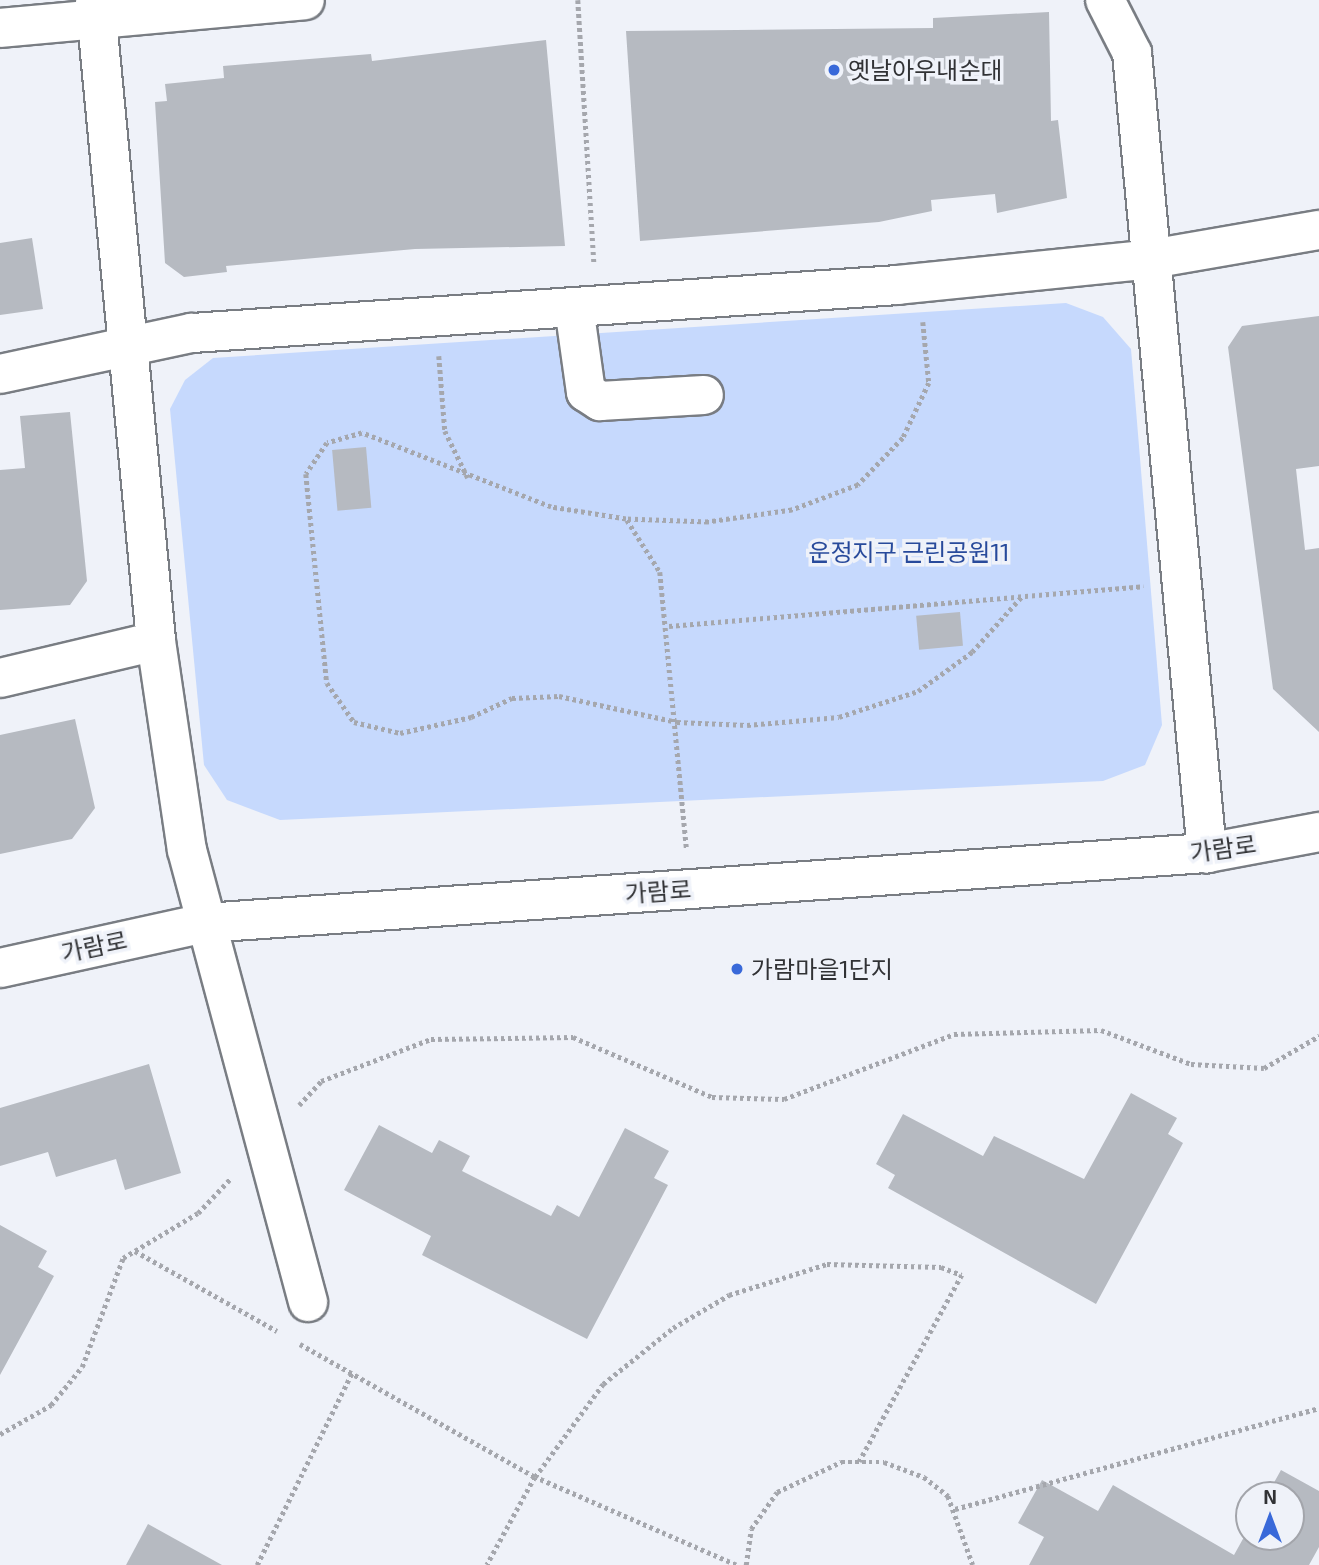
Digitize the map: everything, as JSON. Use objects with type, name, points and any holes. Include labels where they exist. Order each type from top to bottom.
[{"type":"street","points":[[1105,0],[1132,53],[1177,583],[1207,853]]},
{"type":"street","points":[[0,28],[96,10],[287,1]]},
{"type":"street","points":[[96,10],[133,346],[156,641],[187,850],[309,1302]]},
{"type":"street","points":[[0,374],[192,333],[919,282],[1151,259],[1319,230]]},
{"type":"street","points":[[585,307],[586,392],[600,401],[704,395]]},
{"type":"street","points":[[0,678],[156,641]]},
{"type":"street","name":"가람로","points":[[0,968],[205,923],[1207,853],[1319,832]]},
{"type":"path","points":[[578,0],[585,307]]},
{"type":"path","points":[[919,282],[929,383],[903,438],[858,485],[792,510],[708,522],[626,519],[551,507],[468,479],[362,433],[327,443],[306,474],[327,683],[354,722],[400,733],[471,717],[512,698],[559,696],[677,722],[747,725],[839,717],[918,691],[972,652],[1022,596]]},
{"type":"path","points":[[436,314],[445,431],[468,479]]},
{"type":"path","points":[[626,519],[660,572],[669,626],[690,889]]},
{"type":"path","points":[[669,626],[1177,583]]},
{"type":"path","points":[[0,1434],[51,1405],[82,1367],[123,1258],[198,1213],[321,1081],[431,1040],[573,1037],[712,1097],[783,1099],[954,1034],[1101,1030],[1191,1064],[1264,1068],[1319,1036]]},
{"type":"path","points":[[134,1251],[535,1477],[737,1565]]},
{"type":"path","points":[[487,1565],[535,1477],[603,1384],[673,1328],[729,1295],[827,1264],[941,1267],[962,1275],[859,1462]]},
{"type":"path","points":[[257,1565],[352,1373]]},
{"type":"path","points":[[955,1509],[1319,1408]]},
{"type":"path","points":[[746,1565],[751,1529],[777,1492],[808,1473],[859,1462],[884,1462],[924,1477],[955,1509],[973,1565]]},
{"type":"green space","name":"운정지구 근린공원11","points":[[1066,303],[1103,317],[1131,349],[1162,725],[1145,765],[1103,781],[280,820],[227,800],[204,765],[170,409],[185,380],[213,358]]},
{"type":"building","points":[[1049,12],[1051,121],[1058,120],[1067,198],[997,213],[995,194],[931,200],[932,211],[879,222],[640,241],[626,31],[933,28],[933,18]]},
{"type":"building","points":[[546,40],[565,246],[415,249],[226,266],[227,272],[184,277],[165,263],[155,102],[167,101],[165,84],[224,78],[223,66],[371,54],[372,61]]},
{"type":"building","points":[[32,238],[43,309],[0,315],[0,243]]},
{"type":"building","points":[[1319,316],[1319,466],[1296,469],[1305,550],[1319,548],[1319,732],[1273,689],[1228,347],[1242,326]]},
{"type":"building","points":[[70,412],[87,581],[70,605],[0,610],[0,470],[25,468],[20,416]]},
{"type":"building","points":[[366,447],[371,508],[337,511],[332,450]]},
{"type":"building","points":[[960,612],[963,646],[919,650],[916,616]]},
{"type":"building","points":[[75,719],[95,808],[72,839],[0,854],[0,735]]},
{"type":"building","points":[[149,1064],[181,1173],[125,1190],[116,1159],[56,1177],[48,1152],[0,1166],[0,1108]]},
{"type":"building","points":[[1131,1093],[1177,1118],[1168,1134],[1183,1143],[1096,1304],[888,1188],[895,1175],[876,1164],[903,1114],[983,1156],[994,1136],[1084,1179]]},
{"type":"building","points":[[379,1125],[432,1153],[439,1140],[470,1156],[462,1171],[551,1216],[557,1205],[579,1217],[625,1128],[669,1151],[654,1178],[668,1185],[587,1339],[422,1255],[431,1236],[344,1190]]},
{"type":"building","points":[[0,1225],[47,1251],[38,1267],[54,1276],[0,1375]]},
{"type":"building","points":[[1281,1470],[1301,1481],[1275,1481]]},
{"type":"building","points":[[1042,1480],[1098,1511],[1113,1485],[1234,1555],[1236,1551],[1305,1551],[1305,1483],[1319,1491],[1319,1547],[1309,1565],[1029,1565],[1044,1537],[1018,1523]]},
{"type":"building","points":[[148,1524],[222,1565],[126,1565]]},
{"type":"place","name":"옛날아우내순대","points":[[834,70]]},
{"type":"place","name":"가람마을1단지","points":[[737,969]]}]
